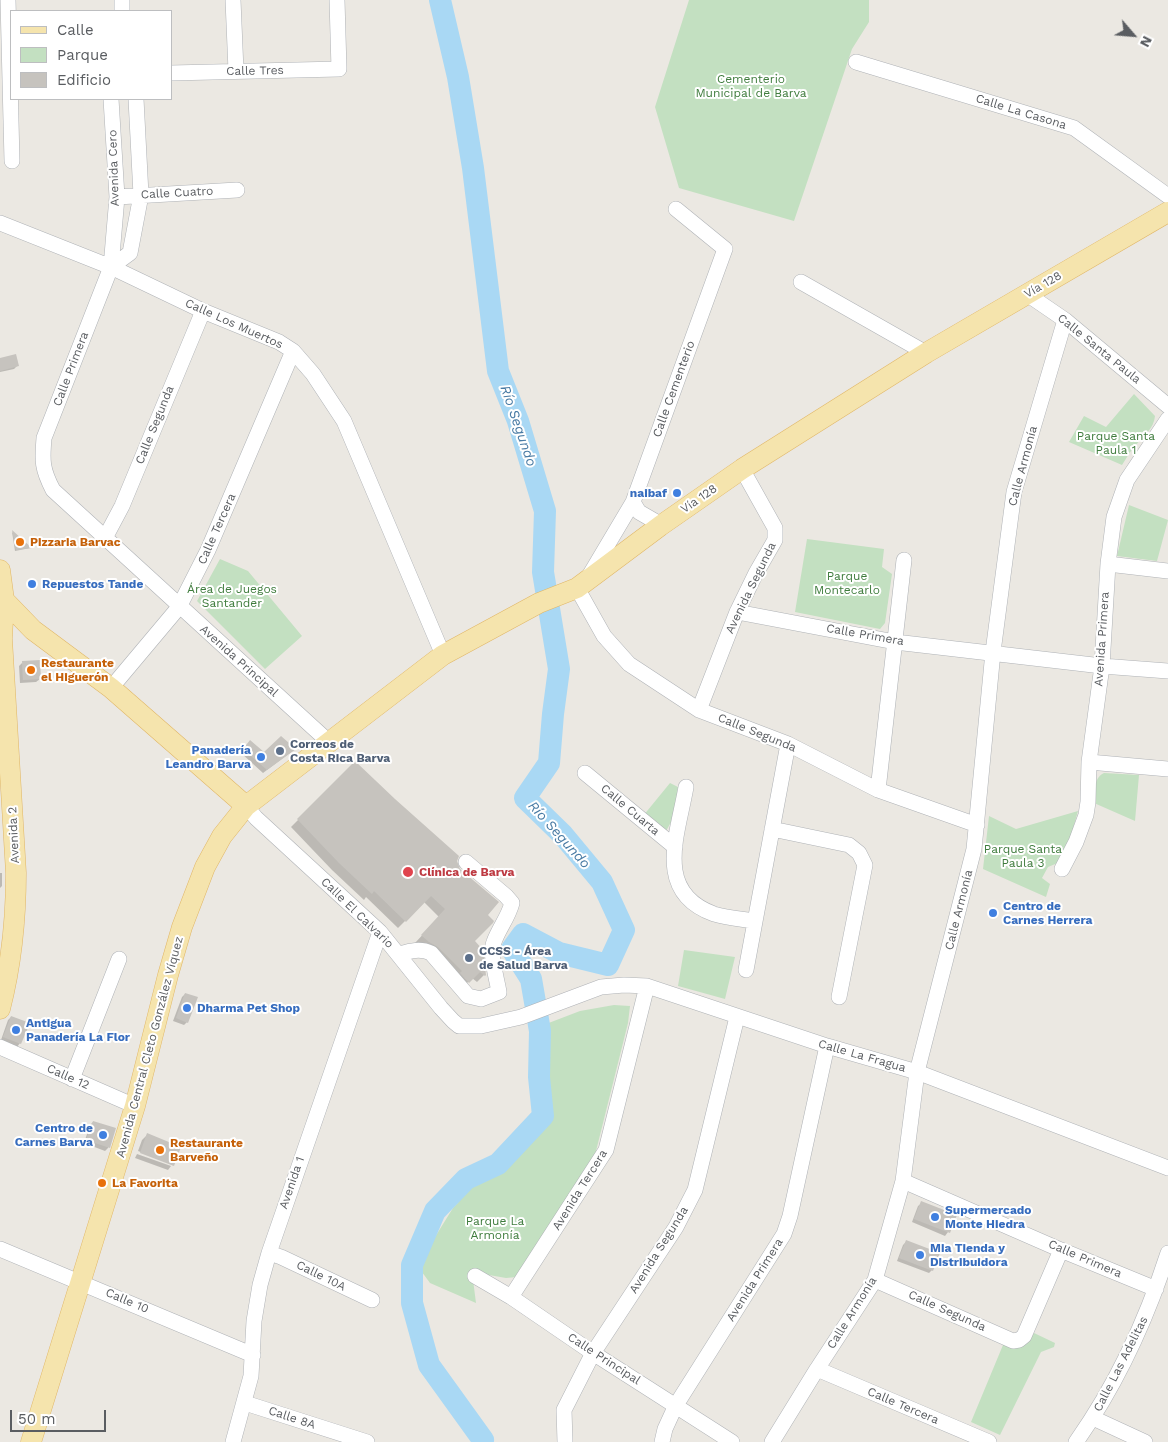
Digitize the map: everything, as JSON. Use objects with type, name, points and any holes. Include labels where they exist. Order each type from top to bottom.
[{"type":"main road","name":"Vía 128","points":[[246,806],[443,655],[539,603],[577,587],[742,469],[926,353],[1168,212]]},
{"type":"main road","name":"Avenida 2","points":[[0,570],[4,600],[2,639],[16,873],[16,911],[9,973],[0,1008]]},
{"type":"main road","points":[[4,600],[33,630],[111,688],[246,806]]},
{"type":"main road","points":[[2,639],[12,625],[20,624],[33,630]]},
{"type":"main road","name":"Avenida Central Cleto González Víquez","points":[[31,1442],[136,1106],[168,975],[182,927],[205,866],[222,836],[246,806]]},
{"type":"street","points":[[8,0],[10,55]]},
{"type":"street","points":[[234,0],[236,71]]},
{"type":"street","name":"Calle Tres","points":[[172,74],[339,69],[337,0]]},
{"type":"street","name":"Calle La Casona","points":[[856,62],[1074,128],[1168,196]]},
{"type":"street","points":[[11,100],[12,161]]},
{"type":"street","name":"Avenida Cero","points":[[111,100],[117,197],[111,267]]},
{"type":"street","points":[[115,100],[124,102],[131,100]]},
{"type":"street","name":"Avenida Cero","points":[[111,267],[130,253],[141,195],[135,100]]},
{"type":"street","name":"Calle Cuatro","points":[[117,197],[237,190]]},
{"type":"street","name":"Calle Cementerio","points":[[577,587],[633,502],[724,249],[676,209]]},
{"type":"street","name":"Calle Los Muertos","points":[[0,223],[111,267],[203,311],[279,342],[293,351],[313,374],[344,421],[443,655]]},
{"type":"street","name":"Calle Primera","points":[[44,472],[42,454],[44,438],[111,267]]},
{"type":"street","points":[[800,282],[926,353]]},
{"type":"street","name":"Calle Santa Paula","points":[[1027,294],[1065,320],[1168,406]]},
{"type":"street","name":"Calle Segunda","points":[[105,538],[122,506],[203,311]]},
{"type":"street","name":"Calle Armonía","points":[[772,1442],[875,1280],[903,1181],[918,1072],[974,849],[993,652],[1014,492],[1065,320]]},
{"type":"street","name":"Calle Tercera","points":[[111,688],[179,607],[208,550],[293,351]]},
{"type":"street","name":"Avenida Primera","points":[[1062,869],[1076,842],[1086,815],[1088,802],[1089,762],[1102,666],[1108,564],[1114,516],[1127,480],[1168,419]]},
{"type":"street","name":"Avenida Segunda","points":[[699,710],[737,612],[775,540],[775,528],[742,469]]},
{"type":"street","name":"Avenida Principal","points":[[44,472],[53,490],[330,743]]},
{"type":"street","points":[[633,502],[639,512],[660,526]]},
{"type":"street","points":[[878,790],[904,560]]},
{"type":"street","points":[[1108,564],[1168,571]]},
{"type":"street","name":"Calle Segunda","points":[[577,587],[604,636],[629,664],[699,710],[788,744],[878,790],[977,824]]},
{"type":"street","name":"Calle Primera","points":[[737,612],[895,642],[993,652]]},
{"type":"street","points":[[993,652],[1102,666],[1168,671]]},
{"type":"street","points":[[746,970],[788,744]]},
{"type":"street","points":[[1089,762],[1168,770]]},
{"type":"street","name":"Calle Cuarta","points":[[585,773],[675,847]]},
{"type":"street","points":[[686,787],[673,865],[679,888],[688,899],[700,908],[715,915],[755,921]]},
{"type":"street","name":"Calle El Calvario","points":[[246,806],[256,818],[380,932],[459,1026],[481,1026],[521,1017]]},
{"type":"street","points":[[772,829],[849,845],[859,853],[865,865],[839,997]]},
{"type":"street","points":[[399,954],[415,950],[424,950],[431,953],[468,996],[481,999],[499,992],[493,944],[509,914],[512,903],[466,862]]},
{"type":"street","name":"Avenida 1","points":[[233,1442],[245,1403],[253,1355],[254,1321],[260,1285],[269,1253],[380,932]]},
{"type":"street","points":[[72,1078],[119,959]]},
{"type":"street","points":[[422,984],[445,968]]},
{"type":"street","name":"Calle La Fragua","points":[[521,1017],[601,987],[624,984],[647,986],[827,1046],[918,1072],[1168,1168]]},
{"type":"street","name":"Avenida Tercera","points":[[511,1297],[606,1150],[647,986]]},
{"type":"street","name":"Avenida Segunda","points":[[565,1442],[564,1410],[593,1353],[676,1227],[695,1190],[737,1017]]},
{"type":"street","name":"Avenida Primera","points":[[662,1442],[665,1429],[676,1405],[784,1234],[790,1216],[827,1046]]},
{"type":"street","name":"Calle 12","points":[[0,1047],[136,1106]]},
{"type":"street","name":"Calle Primera","points":[[903,1181],[1156,1289]]},
{"type":"street","name":"Calle 10","points":[[0,1249],[253,1355]]},
{"type":"street","name":"Calle Segunda","points":[[875,1280],[1013,1341],[1019,1340],[1024,1336],[1061,1250]]},
{"type":"street","name":"Calle 10A","points":[[269,1253],[372,1300]]},
{"type":"street","name":"Calle Las Adelitas","points":[[1076,1442],[1118,1376],[1135,1341],[1168,1253]]},
{"type":"street","name":"Calle Principal","points":[[475,1276],[511,1297],[593,1353],[732,1442]]},
{"type":"street","name":"Calle Tercera","points":[[817,1369],[989,1442]]},
{"type":"street","name":"Calle 8A","points":[[245,1403],[367,1442]]},
{"type":"street","points":[[1093,1418],[1145,1442]]},
{"type":"green space","name":"Cementerio Municipal de Barva","points":[[689,0],[869,0],[869,22],[852,49],[794,221],[679,188],[655,107]]},
{"type":"green space","name":"Parque Santa Paula 1","points":[[1134,394],[1155,416],[1150,429],[1122,465],[1069,442],[1084,416],[1106,427]]},
{"type":"green space","points":[[1129,505],[1168,520],[1157,561],[1117,556]]},
{"type":"green space","name":"Parque Montecarlo","points":[[807,539],[884,549],[882,567],[892,574],[885,623],[880,629],[795,612]]},
{"type":"green space","name":"Área de Juegos Santander","points":[[220,559],[248,571],[302,636],[265,669],[197,601]]},
{"type":"green space","points":[[1104,773],[1139,775],[1135,821],[1094,803],[1096,782],[1100,775]]},
{"type":"green space","points":[[670,783],[678,787],[674,817],[666,831],[643,816]]},
{"type":"green space","name":"Parque Santa Paula 3","points":[[1078,811],[1071,836],[1060,862],[1048,867],[1042,878],[1050,884],[1046,897],[983,869],[989,816],[1016,829]]},
{"type":"green space","points":[[684,950],[735,957],[725,999],[678,986]]},
{"type":"green space","name":"Parque La Armonía","points":[[614,1005],[630,1006],[628,1023],[595,1155],[517,1277],[506,1278],[472,1272],[476,1303],[430,1283],[419,1268],[430,1245],[453,1208],[473,1185],[503,1171],[551,1122],[546,1024],[580,1011]]},
{"type":"green space","points":[[1034,1333],[1055,1343],[1054,1347],[1041,1352],[1000,1435],[971,1422],[1003,1345],[1029,1341]]},
{"type":"building","points":[[16,354],[19,366],[0,371],[0,358]]},
{"type":"building","name":"Pizzaria Barvac","points":[[12,530],[32,548],[16,550]]},
{"type":"building","name":"Restaurante el Higuerón","points":[[40,660],[41,679],[23,680],[22,661]]},
{"type":"building","points":[[281,736],[296,749],[267,770],[243,749],[250,740],[264,752]]},
{"type":"building","name":"Clínica de Barva","points":[[355,761],[459,856],[457,861],[460,869],[499,902],[488,915],[494,921],[493,923],[475,941],[483,950],[485,976],[480,972],[469,983],[460,973],[462,971],[438,947],[421,935],[445,909],[431,896],[406,922],[374,891],[372,894],[339,863],[297,819]]},
{"type":"building","name":"Dharma Pet Shop","points":[[185,993],[198,997],[188,1023],[176,1018]]},
{"type":"building","name":"Antigua Panadería La Flor","points":[[11,1016],[30,1023],[21,1044],[3,1037]]},
{"type":"building","name":"Centro de Carnes Barva","points":[[93,1121],[116,1128],[110,1148],[86,1140]]},
{"type":"building","name":"Restaurante Barveño","points":[[147,1133],[181,1147],[174,1166],[140,1153]]},
{"type":"building","name":"Supermercado Monte Hiedra","points":[[921,1201],[957,1215],[950,1233],[914,1219]]},
{"type":"building","name":"Mia Tienda y Distribuidora","points":[[906,1240],[940,1253],[933,1271],[899,1258]]},
{"type":"waterway","name":"Río Segundo","points":[[440,0],[458,77],[473,168],[498,371],[518,421],[545,511],[543,572],[559,669],[549,763],[525,798],[563,835],[602,882],[624,930],[608,965],[559,953],[523,934],[512,949],[531,979],[540,1031],[539,1077],[543,1116],[498,1164],[466,1179],[435,1211],[412,1265],[412,1303],[429,1365],[483,1440],[482,1442]]},
{"type":"place","name":"naibaf","points":[[677,493]]},
{"type":"place","name":"Pizzaria Barvac","points":[[20,542]]},
{"type":"place","name":"Repuestos Tande","points":[[32,584]]},
{"type":"place","name":"Restaurante el Higuerón","points":[[31,670]]},
{"type":"place","name":"Correos de Costa Rica Barva","points":[[280,751]]},
{"type":"place","name":"Panadería Leandro Barva","points":[[261,757]]},
{"type":"place","name":"Clínica de Barva","points":[[408,872]]},
{"type":"place","name":"Centro de Carnes Herrera","points":[[993,913]]},
{"type":"place","name":"CCSS - Área de Salud Barva","points":[[469,958]]},
{"type":"place","name":"Dharma Pet Shop","points":[[187,1008]]},
{"type":"place","name":"Antigua Panadería La Flor","points":[[16,1030]]},
{"type":"place","name":"Centro de Carnes Barva","points":[[103,1135]]},
{"type":"place","name":"Restaurante Barveño","points":[[160,1150]]},
{"type":"place","name":"La Favorita","points":[[102,1183]]},
{"type":"place","name":"Supermercado Monte Hiedra","points":[[935,1217]]},
{"type":"place","name":"Mia Tienda y Distribuidora","points":[[920,1255]]}]
